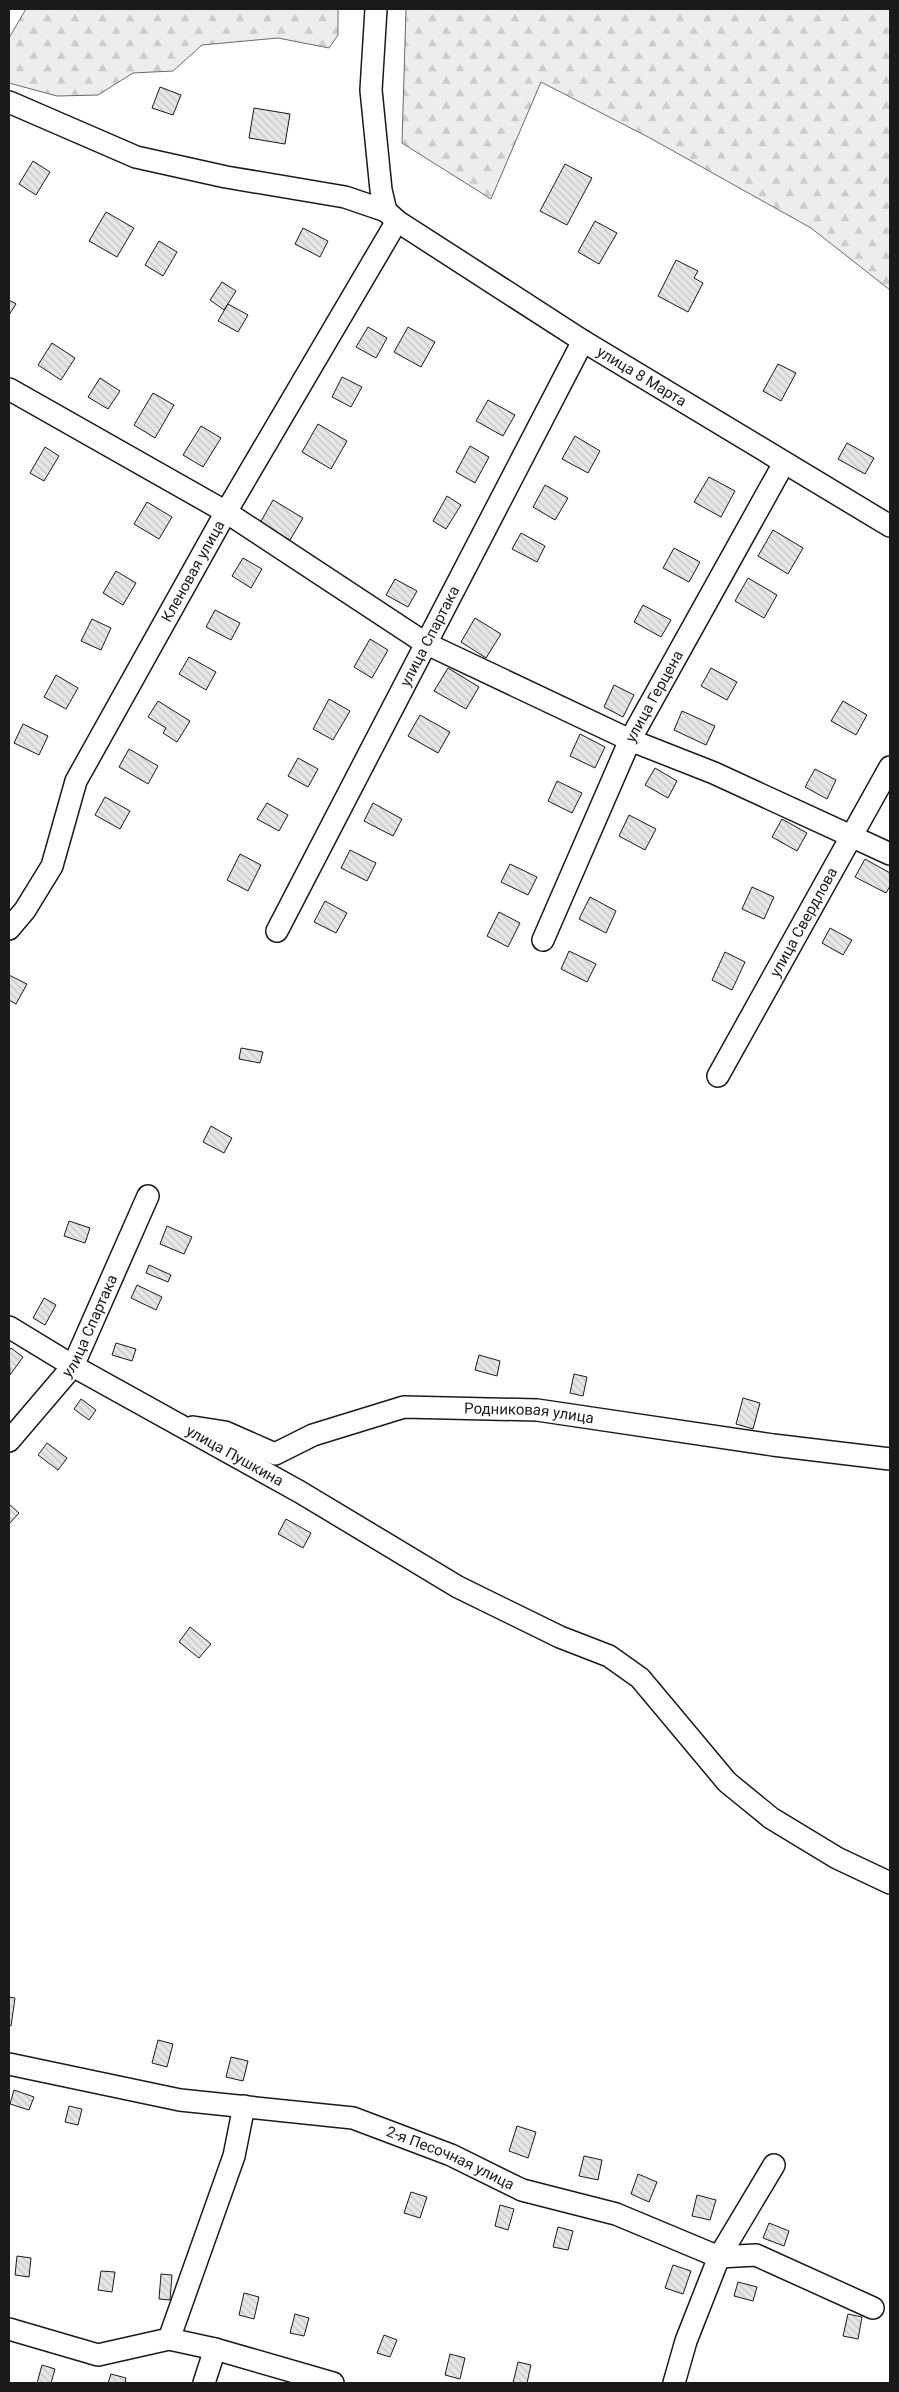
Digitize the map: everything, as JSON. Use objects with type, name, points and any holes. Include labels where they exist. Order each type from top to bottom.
[{"type":"street","points":[[376,9],[372,90],[380,190],[392,216]]},
{"type":"street","name":"улица 8 Марта","points":[[9,102],[136,156],[226,177],[344,197],[392,216],[583,340],[890,526]]},
{"type":"street","name":"Кленовая улица","points":[[9,929],[25,910],[52,866],[76,781],[392,216]]},
{"type":"street","name":"улица Спартака","points":[[277,931],[583,340]]},
{"type":"street","points":[[9,389],[226,512],[425,642],[630,740],[714,773],[852,834],[890,854]]},
{"type":"street","name":"улица Герцена","points":[[543,940],[630,740],[784,463]]},
{"type":"street","name":"улица Свердлова","points":[[718,1076],[890,767]]},
{"type":"street","name":"улица Спартака","points":[[9,1441],[73,1366],[148,1196]]},
{"type":"street","name":"улица Пушкина","points":[[9,1327],[73,1366],[300,1492],[458,1587],[560,1637],[608,1656],[640,1678],[727,1782],[771,1818],[837,1858],[890,1883]]},
{"type":"street","name":"Родниковая улица","points":[[178,1424],[225,1432],[275,1454],[314,1435],[404,1407],[537,1410],[773,1445],[890,1459]]},
{"type":"street","name":"2-я Песочная улица","points":[[9,2064],[180,2100],[353,2118],[451,2155],[522,2190],[616,2214],[719,2257],[756,2255],[873,2308]]},
{"type":"street","points":[[169,2339],[234,2156],[244,2106]]},
{"type":"street","points":[[674,2383],[686,2341],[719,2257],[774,2165]]},
{"type":"street","points":[[9,2329],[98,2355],[169,2339],[215,2349],[333,2383]]},
{"type":"street","points":[[204,2383],[215,2349]]},
{"type":"green space","points":[[26,9],[338,9],[338,35],[329,48],[278,38],[202,45],[173,71],[133,73],[98,95],[57,96],[9,83],[9,38]]},
{"type":"green space","points":[[406,9],[890,9],[890,290],[811,228],[650,138],[541,82],[491,199],[402,143]]},
{"type":"building","points":[[160,87],[181,95],[173,115],[152,108]]},
{"type":"building","points":[[254,108],[290,114],[285,144],[249,138]]},
{"type":"building","points":[[33,161],[50,172],[36,195],[19,184]]},
{"type":"building","points":[[565,164],[592,178],[567,225],[540,211]]},
{"type":"building","points":[[106,212],[134,228],[117,257],[89,241]]},
{"type":"building","points":[[595,221],[617,233],[599,264],[578,252]]},
{"type":"building","points":[[303,228],[328,241],[320,257],[295,244]]},
{"type":"building","points":[[159,241],[177,252],[163,276],[145,265]]},
{"type":"building","points":[[676,260],[698,271],[694,278],[703,283],[688,312],[658,296]]},
{"type":"building","points":[[222,282],[236,291],[224,310],[210,300]]},
{"type":"building","points":[[9,300],[16,304],[9,315]]},
{"type":"building","points":[[228,304],[248,315],[238,332],[218,321]]},
{"type":"building","points":[[368,327],[387,338],[376,358],[356,347]]},
{"type":"building","points":[[408,327],[435,342],[421,367],[394,352]]},
{"type":"building","points":[[52,343],[75,358],[61,380],[38,365]]},
{"type":"building","points":[[778,364],[796,373],[781,401],[763,391]]},
{"type":"building","points":[[342,377],[362,387],[351,407],[332,397]]},
{"type":"building","points":[[100,378],[120,391],[108,409],[88,397]]},
{"type":"building","points":[[153,393],[174,405],[155,438],[134,425]]},
{"type":"building","points":[[488,400],[515,415],[503,436],[476,421]]},
{"type":"building","points":[[318,424],[347,441],[331,469],[302,452]]},
{"type":"building","points":[[201,426],[221,438],[203,467],[183,455]]},
{"type":"building","points":[[575,436],[600,451],[588,473],[562,459]]},
{"type":"building","points":[[847,443],[874,458],[865,474],[838,459]]},
{"type":"building","points":[[470,446],[489,457],[475,483],[456,472]]},
{"type":"building","points":[[45,447],[59,456],[44,481],[30,473]]},
{"type":"building","points":[[709,477],[735,491],[721,517],[694,502]]},
{"type":"building","points":[[545,485],[568,498],[555,520],[533,507]]},
{"type":"building","points":[[447,496],[461,505],[446,529],[433,521]]},
{"type":"building","points":[[273,500],[303,518],[290,540],[260,523]]},
{"type":"building","points":[[147,502],[172,517],[159,539],[134,524]]},
{"type":"building","points":[[773,530],[803,548],[788,574],[758,556]]},
{"type":"building","points":[[521,533],[545,546],[537,562],[512,549]]},
{"type":"building","points":[[674,548],[700,562],[689,582],[663,568]]},
{"type":"building","points":[[243,558],[262,569],[251,588],[232,576]]},
{"type":"building","points":[[116,571],[136,583],[123,605],[103,593]]},
{"type":"building","points":[[748,578],[777,595],[764,618],[735,601]]},
{"type":"building","points":[[395,579],[417,591],[408,607],[386,595]]},
{"type":"building","points":[[643,605],[671,620],[661,637],[634,622]]},
{"type":"building","points":[[215,610],[240,623],[231,640],[206,627]]},
{"type":"building","points":[[475,618],[501,634],[486,658],[461,642]]},
{"type":"building","points":[[92,619],[111,628],[101,650],[81,641]]},
{"type":"building","points":[[370,639],[388,650],[372,678],[354,667]]},
{"type":"building","points":[[189,657],[216,672],[206,690],[179,674]]},
{"type":"building","points":[[448,668],[479,687],[466,709],[434,691]]},
{"type":"building","points":[[711,668],[737,682],[727,700],[701,686]]},
{"type":"building","points":[[56,675],[78,688],[66,709],[44,697]]},
{"type":"building","points":[[614,685],[634,695],[623,717],[604,707]]},
{"type":"building","points":[[329,699],[350,711],[333,740],[313,729]]},
{"type":"building","points":[[158,701],[190,721],[177,742],[163,733],[166,728],[148,717]]},
{"type":"building","points":[[843,701],[867,715],[856,735],[831,721]]},
{"type":"building","points":[[682,711],[715,726],[706,745],[674,730]]},
{"type":"building","points":[[420,715],[450,732],[438,753],[408,736]]},
{"type":"building","points":[[23,724],[48,736],[39,755],[14,743]]},
{"type":"building","points":[[580,734],[605,747],[595,768],[570,756]]},
{"type":"building","points":[[129,749],[158,766],[148,784],[119,767]]},
{"type":"building","points":[[298,758],[318,769],[308,787],[288,776]]},
{"type":"building","points":[[655,768],[677,781],[668,798],[645,785]]},
{"type":"building","points":[[815,769],[836,780],[827,799],[805,787]]},
{"type":"building","points":[[557,781],[582,793],[572,813],[548,801]]},
{"type":"building","points":[[105,797],[130,811],[120,829],[95,815]]},
{"type":"building","points":[[267,803],[288,815],[279,831],[257,819]]},
{"type":"building","points":[[373,803],[402,819],[393,836],[364,821]]},
{"type":"building","points":[[629,815],[656,829],[645,850],[619,836]]},
{"type":"building","points":[[782,819],[807,833],[797,851],[772,837]]},
{"type":"building","points":[[350,850],[376,863],[367,881],[341,868]]},
{"type":"building","points":[[240,854],[261,865],[248,891],[227,880]]},
{"type":"building","points":[[865,859],[890,873],[890,886],[886,893],[855,877]]},
{"type":"building","points":[[510,864],[537,877],[528,895],[501,882]]},
{"type":"building","points":[[752,887],[774,897],[764,919],[742,909]]},
{"type":"building","points":[[590,897],[616,911],[606,933],[579,919]]},
{"type":"building","points":[[325,901],[347,913],[336,933],[314,922]]},
{"type":"building","points":[[499,912],[520,923],[508,947],[487,936]]},
{"type":"building","points":[[830,928],[852,940],[843,955],[822,943]]},
{"type":"building","points":[[569,951],[596,964],[587,982],[561,969]]},
{"type":"building","points":[[725,952],[745,962],[732,990],[712,980]]},
{"type":"building","points":[[9,975],[27,984],[16,1004],[9,1000]]},
{"type":"building","points":[[241,1048],[263,1052],[260,1063],[239,1059]]},
{"type":"building","points":[[211,1126],[232,1138],[224,1153],[203,1142]]},
{"type":"building","points":[[69,1221],[90,1228],[85,1243],[64,1236]]},
{"type":"building","points":[[167,1226],[192,1237],[184,1254],[160,1244]]},
{"type":"building","points":[[149,1265],[171,1275],[168,1282],[146,1273]]},
{"type":"building","points":[[137,1285],[162,1297],[156,1310],[131,1298]]},
{"type":"building","points":[[44,1298],[56,1305],[45,1325],[33,1318]]},
{"type":"building","points":[[116,1343],[136,1349],[132,1361],[112,1355]]},
{"type":"building","points":[[11,1348],[23,1357],[10,1375],[9,1351]]},
{"type":"building","points":[[479,1355],[500,1361],[497,1376],[475,1370]]},
{"type":"building","points":[[574,1374],[587,1377],[583,1396],[570,1393]]},
{"type":"building","points":[[743,1398],[760,1403],[753,1429],[736,1424]]},
{"type":"building","points":[[81,1399],[96,1410],[89,1420],[74,1409]]},
{"type":"building","points":[[47,1443],[67,1458],[58,1470],[38,1455]]},
{"type":"building","points":[[9,1504],[19,1513],[9,1524]]},
{"type":"building","points":[[286,1519],[311,1533],[303,1548],[278,1534]]},
{"type":"building","points":[[190,1627],[211,1644],[199,1658],[179,1642]]},
{"type":"building","points":[[9,1997],[15,1998],[11,2026],[9,2025]]},
{"type":"building","points":[[158,2040],[173,2044],[167,2067],[152,2063]]},
{"type":"building","points":[[231,2057],[248,2061],[243,2081],[226,2077]]},
{"type":"building","points":[[14,2090],[34,2097],[29,2110],[10,2104]]},
{"type":"building","points":[[69,2106],[82,2109],[78,2125],[65,2122]]},
{"type":"building","points":[[517,2126],[536,2132],[528,2158],[509,2151]]},
{"type":"building","points":[[584,2156],[602,2160],[598,2180],[579,2176]]},
{"type":"building","points":[[638,2174],[657,2182],[649,2202],[631,2194]]},
{"type":"building","points":[[411,2192],[427,2197],[420,2218],[404,2213]]},
{"type":"building","points":[[697,2195],[716,2200],[710,2220],[692,2216]]},
{"type":"building","points":[[500,2205],[514,2209],[508,2230],[495,2226]]},
{"type":"building","points":[[769,2223],[789,2231],[784,2246],[763,2238]]},
{"type":"building","points":[[558,2227],[573,2231],[568,2250],[553,2247]]},
{"type":"building","points":[[17,2256],[31,2258],[29,2277],[15,2275]]},
{"type":"building","points":[[673,2265],[691,2271],[683,2294],[665,2288]]},
{"type":"building","points":[[101,2271],[115,2272],[112,2292],[98,2290]]},
{"type":"building","points":[[161,2274],[172,2275],[170,2300],[159,2299]]},
{"type":"building","points":[[738,2282],[757,2287],[753,2301],[734,2296]]},
{"type":"building","points":[[244,2293],[259,2297],[254,2319],[239,2315]]},
{"type":"building","points":[[295,2314],[309,2318],[304,2336],[290,2333]]},
{"type":"building","points":[[848,2314],[862,2317],[858,2339],[843,2336]]},
{"type":"building","points":[[384,2335],[397,2340],[390,2357],[377,2353]]},
{"type":"building","points":[[450,2354],[465,2358],[460,2379],[445,2375]]},
{"type":"building","points":[[518,2362],[531,2365],[527,2383],[513,2383]]},
{"type":"building","points":[[42,2365],[55,2369],[51,2383],[37,2383]]},
{"type":"building","points":[[111,2374],[126,2378],[125,2383],[108,2383]]}]
